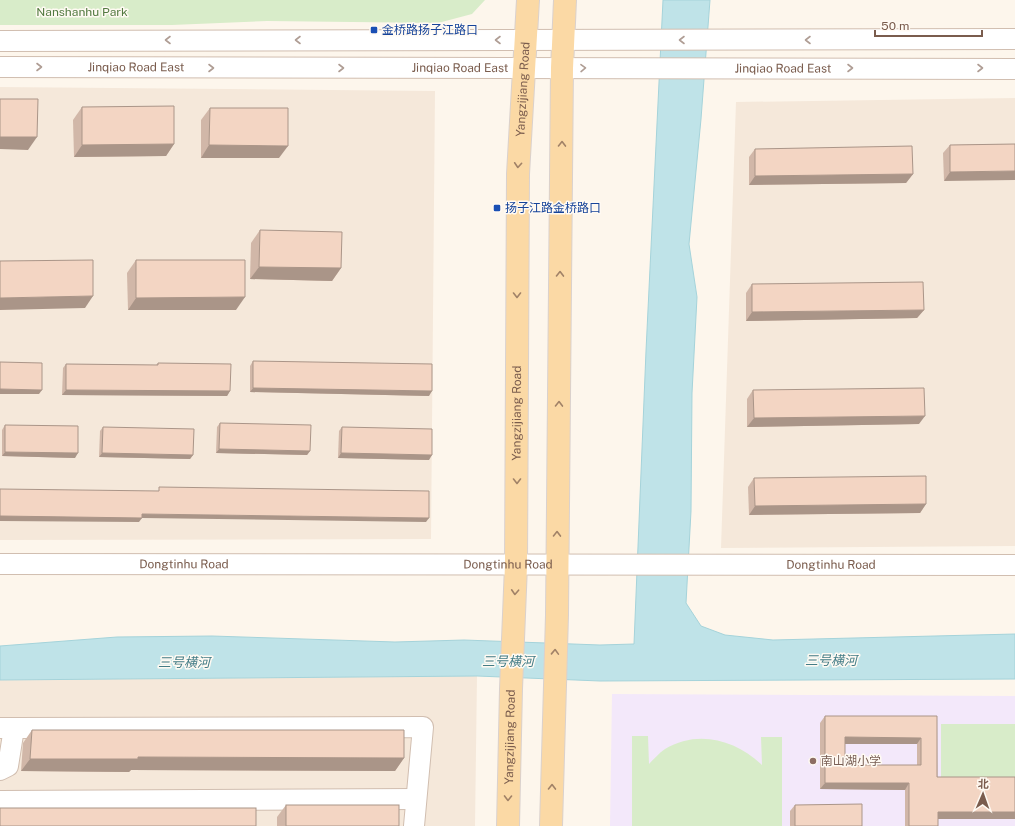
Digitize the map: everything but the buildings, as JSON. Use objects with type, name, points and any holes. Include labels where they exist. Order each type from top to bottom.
[{"type":"main road","name":"Yangzijiang Road","points":[[508,826],[510,689],[516,565],[518,174],[528,0]]},
{"type":"main road","points":[[551,826],[557,565],[562,68],[565,0]]},
{"type":"street","points":[[0,41],[1015,39]]},
{"type":"street","name":"Jinqiao Road East","points":[[0,67],[1015,68]]},
{"type":"street","name":"Dongtinhu Road","points":[[0,564],[624,566],[1015,565]]},
{"type":"street","points":[[0,770],[8,766],[7,728],[423,727],[414,826]]},
{"type":"street","points":[[0,801],[416,799]]},
{"type":"shaded area","points":[[0,87],[435,91],[431,539],[0,540]]},
{"type":"shaded area","points":[[1015,98],[1015,546],[721,548],[736,102]]},
{"type":"shaded area","points":[[477,676],[475,826],[0,826],[0,680]]},
{"type":"shaded area","name":"南山湖小学","points":[[612,694],[1015,696],[1015,826],[610,826]]},
{"type":"green space","name":"Nanshanhu Park","points":[[0,0],[485,0],[472,14],[438,23],[267,21],[172,25],[0,25]]},
{"type":"green space","points":[[941,724],[1015,724],[1015,780],[941,780]]},
{"type":"green space","points":[[632,736],[648,736],[649,764],[665,749],[678,743],[703,739],[716,740],[741,749],[762,765],[761,737],[782,737],[782,826],[632,826]]},
{"type":"water","name":"三号横河","points":[[663,0],[710,0],[701,119],[689,244],[697,297],[692,393],[691,511],[686,603],[701,626],[725,635],[773,640],[1015,634],[1015,679],[600,681],[477,676],[0,680],[0,646],[117,637],[212,636],[395,642],[464,640],[600,645],[634,644]]},
{"type":"place","name":"金桥路扬子江路口","points":[[374,30]]},
{"type":"place","name":"扬子江路金桥路口","points":[[497,208]]},
{"type":"place","name":"南山湖小学","points":[[813,761]]}]
